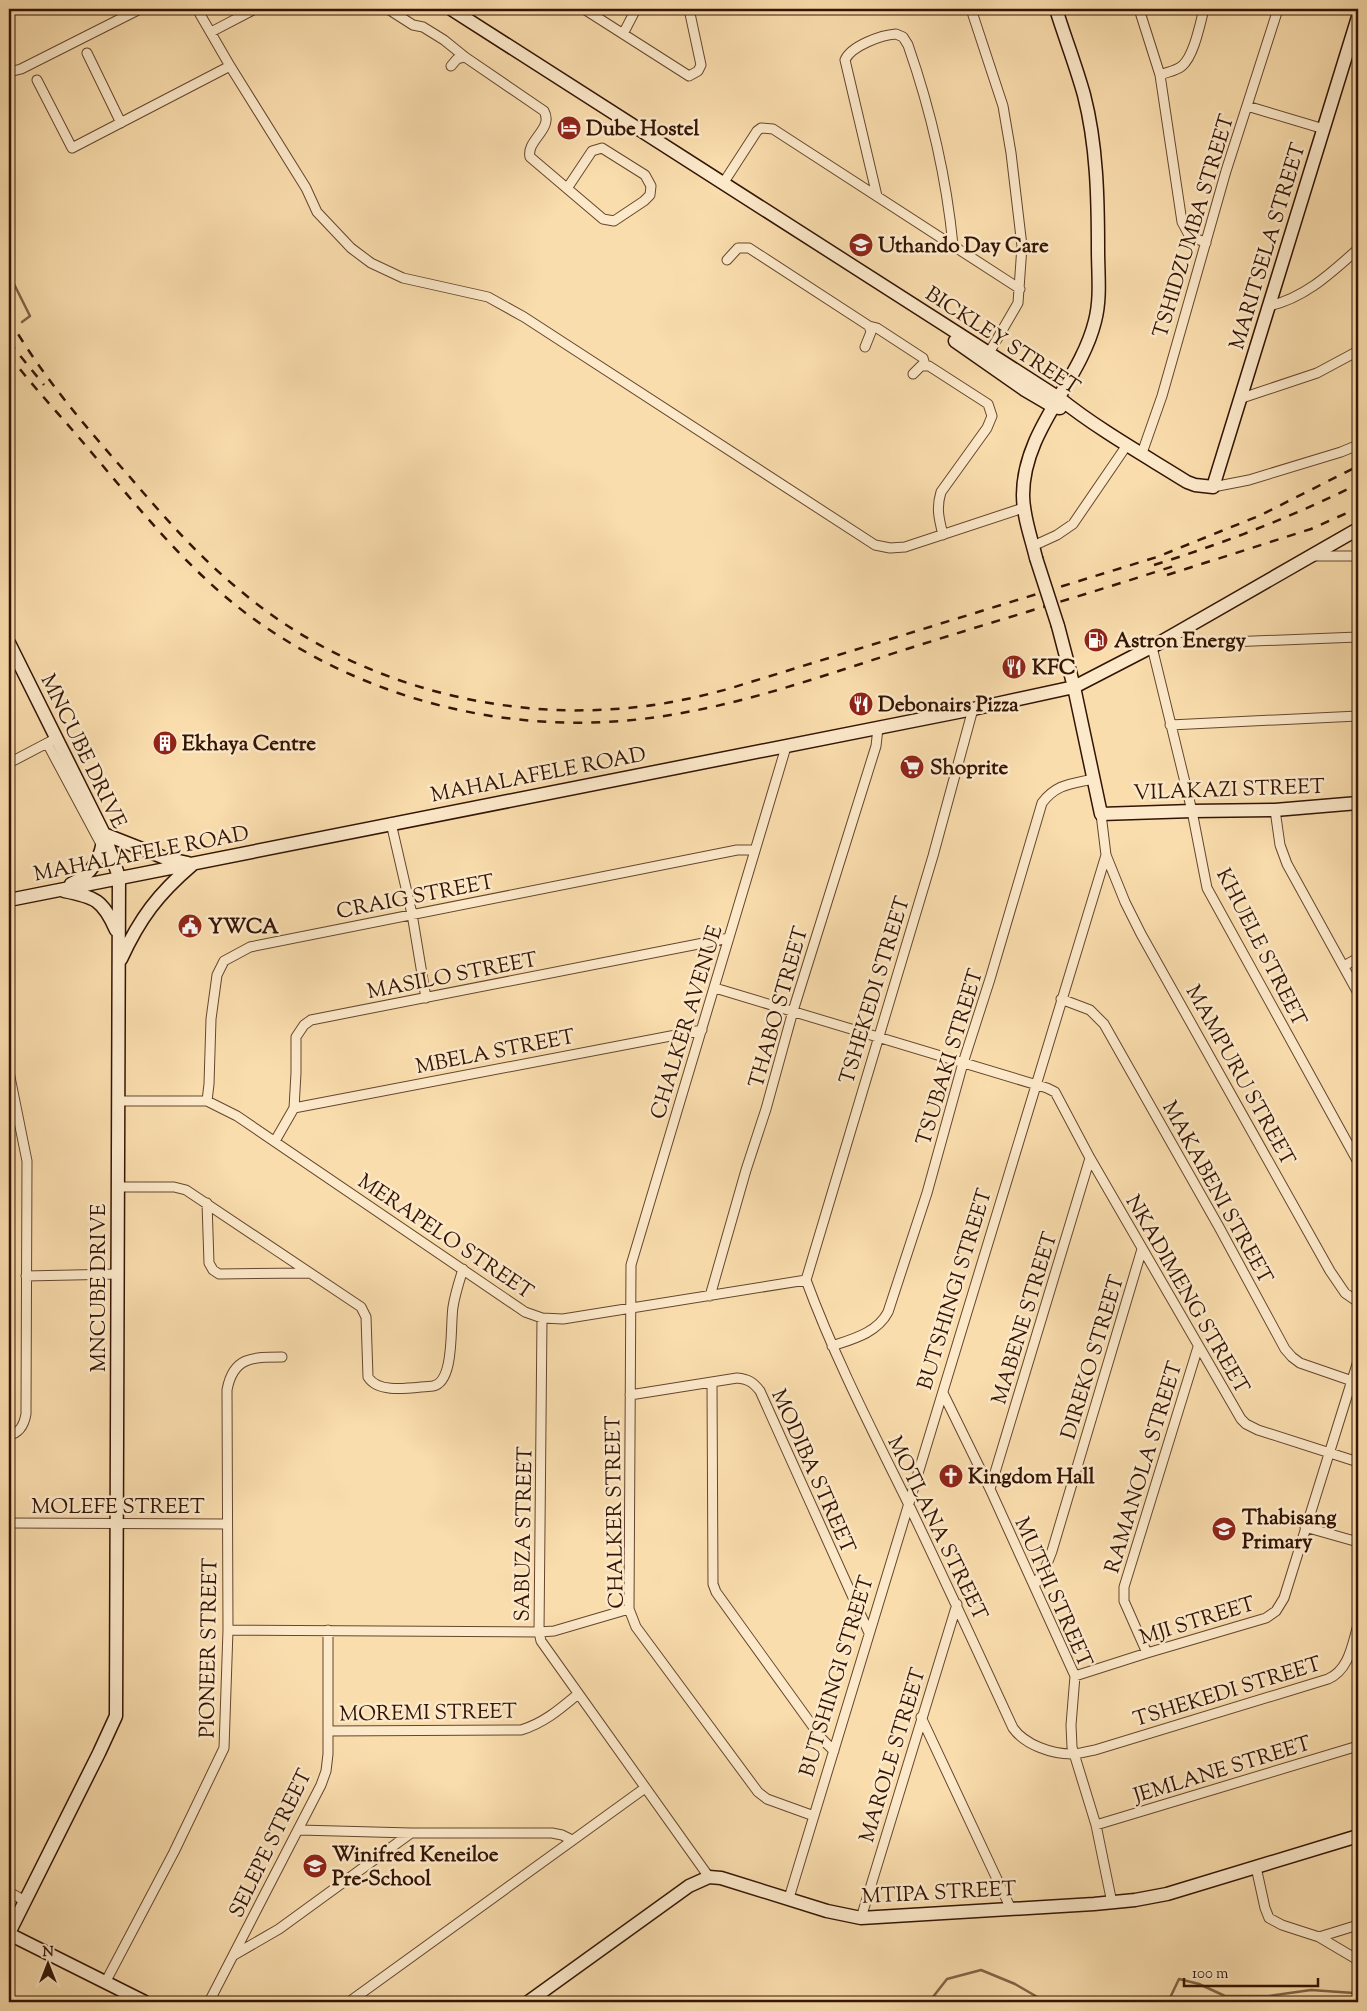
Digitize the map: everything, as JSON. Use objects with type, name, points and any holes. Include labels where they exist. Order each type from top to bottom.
[{"type":"street","points":[[9,72],[22,69],[140,9]]},
{"type":"street","points":[[198,9],[230,66],[292,164],[318,212],[351,248],[371,263],[404,278],[488,298],[524,317],[875,545],[890,548],[905,547],[1023,508]]},
{"type":"street","points":[[211,32],[255,9]]},
{"type":"street","points":[[388,9],[413,29],[423,27],[434,34],[544,111],[547,116],[546,124],[529,153],[534,160],[603,219],[614,221],[648,198],[651,186],[645,175],[602,148],[592,151],[568,188]]},
{"type":"street","name":"BICKLEY STREET","points":[[451,9],[467,13],[989,354],[1056,402]]},
{"type":"street","points":[[584,9],[689,76],[698,71],[701,66],[689,9]]},
{"type":"street","points":[[623,34],[636,9]]},
{"type":"street","points":[[971,9],[999,90],[1007,125],[1022,246],[1018,303],[989,354]]},
{"type":"street","name":"BUTSHINGI STREET","points":[[789,1898],[1106,855],[1101,814],[1074,687],[1023,508],[1027,462],[1056,402],[1079,362],[1095,323],[1099,299],[1096,182],[1093,145],[1084,96],[1056,9]]},
{"type":"street","points":[[1139,9],[1160,75],[1182,222],[1189,235],[1206,243]]},
{"type":"street","points":[[1160,75],[1181,67],[1186,62],[1192,50],[1204,9]]},
{"type":"street","name":"TSHIDZUMBA STREET","points":[[1142,453],[1162,396],[1226,171],[1278,9]]},
{"type":"street","name":"MARITSELA STREET","points":[[1213,487],[1358,17]]},
{"type":"street","points":[[878,196],[846,60],[848,54],[856,48],[892,34],[900,35],[906,41],[928,104],[949,204],[954,245]]},
{"type":"street","points":[[87,53],[121,123]]},
{"type":"street","points":[[451,66],[457,59],[465,57]]},
{"type":"street","points":[[38,80],[72,148],[230,66]]},
{"type":"street","points":[[1248,106],[1324,129]]},
{"type":"street","points":[[724,182],[756,131],[761,128],[773,128],[1020,289]]},
{"type":"street","points":[[727,260],[738,248],[749,248],[869,326],[877,328],[923,358],[925,365]]},
{"type":"street","points":[[1269,306],[1296,298],[1358,249]]},
{"type":"street","name":"BICKLEY STREET","points":[[905,300],[920,314],[986,363],[1078,413],[1187,482],[1213,487]]},
{"type":"street","points":[[865,347],[871,332],[869,326]]},
{"type":"street","points":[[1242,398],[1318,373],[1358,351]]},
{"type":"street","points":[[913,374],[925,365],[932,367],[988,404],[992,416],[987,428],[941,492],[938,503],[938,515],[943,535]]},
{"type":"street","points":[[1034,552],[1073,524],[1127,445]]},
{"type":"street","points":[[1213,487],[1249,480],[1358,445]]},
{"type":"street","name":"MAHALAFELE ROAD","points":[[9,900],[973,709],[1074,687],[1156,644],[1358,529]]},
{"type":"street","points":[[1313,556],[1358,556]]},
{"type":"street","points":[[1156,644],[1358,637]]},
{"type":"street","name":"MNCUBE DRIVE","points":[[9,643],[52,740],[104,834],[120,878],[118,934],[119,1187],[116,1716],[100,1753],[9,1933]]},
{"type":"street","name":"KHUELE STREET","points":[[1156,644],[1170,725],[1192,810],[1207,888],[1358,1162]]},
{"type":"street","name":"TSHEKEDI STREET","points":[[806,1280],[933,856],[973,709]]},
{"type":"street","points":[[1170,725],[1358,716]]},
{"type":"street","name":"THABO STREET","points":[[710,1296],[793,1011],[876,746],[878,728]]},
{"type":"street","points":[[9,762],[52,740],[103,847]]},
{"type":"street","name":"CHALKER AVENUE","points":[[630,1309],[631,1265],[635,1250],[786,746]]},
{"type":"street","name":"TSUBAKI STREET","points":[[832,1346],[872,1329],[880,1324],[888,1312],[927,1193],[963,1063],[1042,803],[1048,795],[1060,787],[1093,779]]},
{"type":"street","name":"VILAKAZI STREET","points":[[1101,814],[1192,810],[1275,810],[1358,803]]},
{"type":"street","points":[[1275,810],[1280,845],[1287,864],[1358,992]]},
{"type":"street","points":[[392,823],[412,914],[426,998]]},
{"type":"street","points":[[57,890],[80,880],[91,870],[103,847],[104,834],[165,858],[192,864]]},
{"type":"street","name":"CRAIG STREET","points":[[207,1101],[210,1084],[211,1019],[217,975],[224,961],[250,947],[737,850],[755,850]]},
{"type":"street","name":"MAMPURU STREET","points":[[1106,855],[1125,902],[1141,934],[1330,1271],[1345,1293],[1358,1302]]},
{"type":"street","points":[[118,964],[148,909],[168,885],[192,864]]},
{"type":"street","points":[[57,890],[83,895],[96,900],[108,911],[118,934]]},
{"type":"street","name":"MASILO STREET","points":[[275,1141],[294,1108],[296,1037],[304,1025],[312,1020],[729,938]]},
{"type":"street","points":[[1344,966],[1358,958]]},
{"type":"street","name":"NKADIMENG STREET","points":[[715,988],[1055,1092],[1090,1158],[1198,1347],[1237,1413],[1246,1424],[1258,1430],[1358,1462]]},
{"type":"street","name":"MAKABENI STREET","points":[[1062,999],[1090,1010],[1104,1024],[1288,1353],[1300,1363],[1355,1382]]},
{"type":"street","name":"MBELA STREET","points":[[294,1108],[702,1030]]},
{"type":"street","points":[[9,1072],[26,1161],[26,1414],[24,1425],[16,1433],[9,1435]]},
{"type":"street","name":"MERAPELO STREET","points":[[119,1101],[207,1101],[237,1116],[525,1312],[542,1318],[563,1319],[806,1280]]},
{"type":"street","name":"MABENE STREET","points":[[990,1489],[1090,1158]]},
{"type":"street","points":[[119,1187],[186,1190],[361,1307],[366,1318],[368,1377],[371,1383],[386,1388],[433,1386],[443,1381],[449,1363],[453,1309],[462,1269]]},
{"type":"street","points":[[208,1203],[209,1263],[213,1270],[220,1274],[310,1273]]},
{"type":"street","name":"DIREKO STREET","points":[[1034,1586],[1045,1569],[1052,1550],[1142,1249]]},
{"type":"street","points":[[26,1276],[118,1274]]},
{"type":"street","name":"MOTLANA STREET","points":[[806,1280],[832,1346],[957,1604],[1017,1734],[1028,1742],[1053,1751],[1073,1754]]},
{"type":"street","name":"CHALKER STREET","points":[[630,1309],[629,1609],[636,1627],[758,1792],[767,1799],[814,1816]]},
{"type":"street","name":"SABUZA STREET","points":[[542,1318],[539,1632],[541,1641],[709,1877]]},
{"type":"street","name":"RAMANOLA STREET","points":[[1147,1653],[1124,1602],[1124,1587],[1198,1347]]},
{"type":"street","name":"PIONEER STREET","points":[[106,1981],[174,1852],[224,1748],[228,1630],[226,1524],[227,1390],[229,1376],[235,1368],[245,1362],[255,1359],[282,1357]]},
{"type":"street","name":"MJI STREET","points":[[1075,1676],[1266,1618],[1276,1611],[1284,1598],[1329,1453],[1355,1382],[1358,1361]]},
{"type":"street","name":"MODIBA STREET","points":[[630,1395],[744,1379],[755,1385],[760,1391],[869,1632]]},
{"type":"street","points":[[712,1383],[713,1584],[716,1592],[822,1739],[834,1751]]},
{"type":"street","name":"MUTHI STREET","points":[[943,1393],[990,1489],[1075,1676],[1070,1730],[1073,1754],[1096,1825],[1112,1903]]},
{"type":"street","name":"MOLEFE STREET","points":[[9,1524],[226,1524]]},
{"type":"street","points":[[1305,1527],[1358,1542]]},
{"type":"street","name":"MAROLE STREET","points":[[861,1918],[957,1604]]},
{"type":"street","points":[[228,1630],[539,1632],[554,1631],[629,1609]]},
{"type":"street","name":"TSHEKEDI STREET","points":[[1073,1754],[1095,1750],[1328,1679],[1344,1666],[1358,1625]]},
{"type":"street","name":"SELEPE STREET","points":[[209,2002],[299,1830],[326,1771],[328,1754],[328,1630]]},
{"type":"street","name":"MOREMI STREET","points":[[328,1731],[521,1730],[541,1722],[578,1694]]},
{"type":"street","points":[[921,1717],[1011,1909]]},
{"type":"street","name":"JEMLANE STREET","points":[[1096,1825],[1358,1746]]},
{"type":"street","points":[[349,2002],[645,1788]]},
{"type":"street","points":[[299,1830],[411,1833],[552,1833],[572,1840]]},
{"type":"street","points":[[234,1955],[278,1928],[411,1833]]},
{"type":"street","name":"MTIPA STREET","points":[[709,1877],[721,1878],[827,1911],[861,1918],[1112,1903],[1167,1894],[1358,1836]]},
{"type":"street","points":[[1256,1867],[1269,1918],[1282,1925],[1319,1937],[1358,1960]]},
{"type":"street","points":[[528,2002],[689,1886],[698,1880],[709,1877]]},
{"type":"street","points":[[9,1892],[25,1901]]},
{"type":"street","points":[[1319,1937],[1358,1925]]},
{"type":"street","points":[[9,1933],[145,2002]]},
{"type":"waterway","points":[[9,274],[30,316],[22,322]]},
{"type":"waterway","points":[[929,2002],[947,1979],[981,1970],[1015,1984],[1046,2002]]},
{"type":"waterway","points":[[1168,2002],[1179,1979],[1199,1984],[1225,1996],[1268,1996],[1311,1990],[1354,1993],[1358,1997]]},
{"type":"railway","points":[[9,319],[35,361],[96,438],[169,522],[197,551],[242,592],[284,623],[329,650],[378,672],[428,689],[480,701],[532,708],[585,710],[637,707],[683,700],[728,689],[1157,557],[1261,515],[1358,466]]},
{"type":"railway","points":[[9,342],[44,385]]},
{"type":"railway","points":[[9,355],[167,540],[210,583],[258,622],[305,651],[354,676],[405,695],[458,710],[511,719],[566,723],[621,721],[676,714],[734,702],[792,686],[1174,566]]},
{"type":"railway","points":[[1154,565],[1258,529],[1358,484]]},
{"type":"railway","points":[[1167,575],[1311,529],[1358,508]]},
{"type":"place","name":"Dube Hostel","points":[[569,128]]},
{"type":"place","name":"Uthando Day Care","points":[[861,245]]},
{"type":"place","name":"Astron Energy","points":[[1096,640]]},
{"type":"place","name":"KFC","points":[[1014,667]]},
{"type":"place","name":"Debonairs Pizza","points":[[861,704]]},
{"type":"place","name":"Ekhaya Centre","points":[[165,743]]},
{"type":"place","name":"Shoprite","points":[[912,767]]},
{"type":"place","name":"YWCA","points":[[190,926]]},
{"type":"place","name":"Kingdom Hall","points":[[951,1476]]},
{"type":"place","name":"Thabisang Primary","points":[[1224,1529]]},
{"type":"place","name":"Winifred Keneiloe Pre-School","points":[[315,1866]]}]
